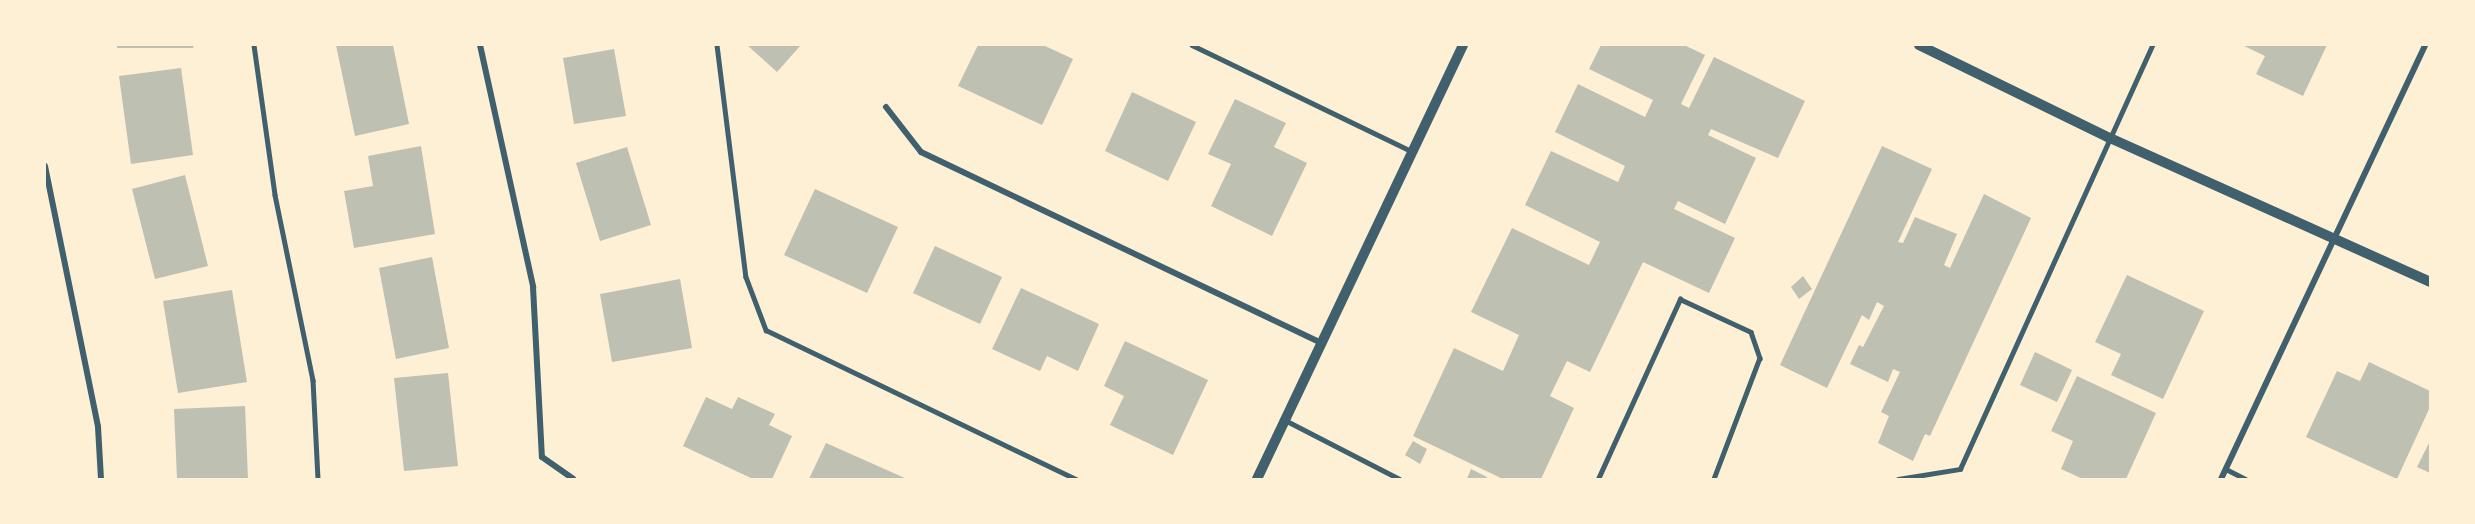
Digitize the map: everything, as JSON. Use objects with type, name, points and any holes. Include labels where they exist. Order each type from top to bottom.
[{"type":"street","points":[[480,45],[533,286],[542,458],[573,479]]},
{"type":"street","points":[[1257,479],[1463,45]]},
{"type":"street","points":[[1919,45],[2110,138],[2336,237],[2430,282]]},
{"type":"street","points":[[2221,479],[2425,45]]},
{"type":"street","points":[[886,107],[921,152],[1321,343]]},
{"type":"street","points":[[45,166],[98,427],[101,479]]},
{"type":"lane","points":[[254,45],[275,195],[313,381],[318,479]]},
{"type":"lane","points":[[717,45],[746,277],[766,330],[1076,479]]},
{"type":"lane","points":[[1192,45],[1412,152]]},
{"type":"lane","points":[[1899,479],[1960,469],[2152,45]]},
{"type":"lane","points":[[1598,479],[1680,299],[1751,332],[1760,358],[1714,479]]},
{"type":"lane","points":[[1285,420],[1401,479]]},
{"type":"lane","points":[[2226,470],[2246,479]]},
{"type":"building","points":[[117,45],[194,45],[193,48],[117,48]]},
{"type":"building","points":[[336,45],[393,45],[409,124],[355,136]]},
{"type":"building","points":[[747,45],[801,45],[777,72]]},
{"type":"building","points":[[978,45],[1043,45],[1073,59],[1042,125],[958,86]]},
{"type":"building","points":[[1601,45],[1684,45],[1705,55],[1681,104],[1689,108],[1714,57],[1805,101],[1778,158],[1711,129],[1708,135],[1756,158],[1725,224],[1678,201],[1674,209],[1735,238],[1709,293],[1643,262],[1590,372],[1567,361],[1550,396],[1574,408],[1541,479],[1503,479],[1413,436],[1454,348],[1503,371],[1519,335],[1471,312],[1512,228],[1589,265],[1600,242],[1525,205],[1551,151],[1618,182],[1625,166],[1555,132],[1578,84],[1645,117],[1653,100],[1589,69]]},
{"type":"building","points":[[2242,45],[2327,45],[2303,96],[2256,74],[2265,56]]},
{"type":"building","points":[[614,49],[626,116],[574,124],[563,58]]},
{"type":"building","points":[[181,68],[193,155],[131,164],[119,76]]},
{"type":"building","points":[[1132,92],[1196,122],[1168,181],[1105,151]]},
{"type":"building","points":[[1235,99],[1286,123],[1274,147],[1307,163],[1272,236],[1211,206],[1231,164],[1208,154]]},
{"type":"building","points":[[421,146],[435,234],[354,248],[344,191],[373,186],[368,156]]},
{"type":"building","points":[[1882,146],[1932,169],[1898,242],[1903,243],[1915,217],[1957,234],[1944,265],[1950,268],[1984,194],[2031,218],[1930,436],[1925,434],[1913,461],[1878,443],[1889,416],[1881,412],[1900,372],[1893,369],[1888,382],[1850,364],[1859,345],[1863,347],[1884,306],[1877,302],[1869,320],[1862,315],[1827,388],[1780,365]]},
{"type":"building","points":[[627,147],[651,225],[600,241],[576,163]]},
{"type":"building","points":[[185,175],[208,266],[155,279],[132,189]]},
{"type":"building","points":[[815,189],[898,227],[867,293],[784,255]]},
{"type":"building","points":[[935,246],[1002,277],[980,324],[913,293]]},
{"type":"building","points":[[432,257],[449,348],[396,359],[379,268]]},
{"type":"building","points":[[2127,275],[2204,311],[2163,399],[2111,375],[2121,354],[2095,342]]},
{"type":"building","points":[[1803,276],[1812,289],[1799,299],[1791,287]]},
{"type":"building","points":[[680,279],[692,348],[612,362],[600,294]]},
{"type":"building","points":[[1021,288],[1099,324],[1078,371],[1047,356],[1040,371],[992,349]]},
{"type":"building","points":[[232,290],[247,382],[178,393],[163,301]]},
{"type":"building","points":[[1125,341],[1208,380],[1173,455],[1110,425],[1124,396],[1104,386]]},
{"type":"building","points":[[2035,352],[2072,370],[2057,402],[2020,385]]},
{"type":"building","points":[[2369,362],[2430,391],[2430,407],[2397,479],[2306,437],[2337,371],[2360,381]]},
{"type":"building","points":[[448,373],[458,466],[404,471],[394,378]]},
{"type":"building","points":[[2077,376],[2156,413],[2126,479],[2083,479],[2061,469],[2073,441],[2051,431]]},
{"type":"building","points":[[706,397],[732,409],[738,397],[775,414],[769,425],[792,436],[772,479],[753,479],[683,446]]},
{"type":"building","points":[[245,406],[248,479],[177,479],[174,409]]},
{"type":"building","points":[[1413,441],[1427,449],[1420,464],[1405,455]]},
{"type":"building","points":[[2430,441],[2430,473],[2417,467]]},
{"type":"building","points":[[826,443],[907,479],[809,479]]},
{"type":"building","points":[[1471,469],[1487,477],[1486,479],[1467,479]]}]
